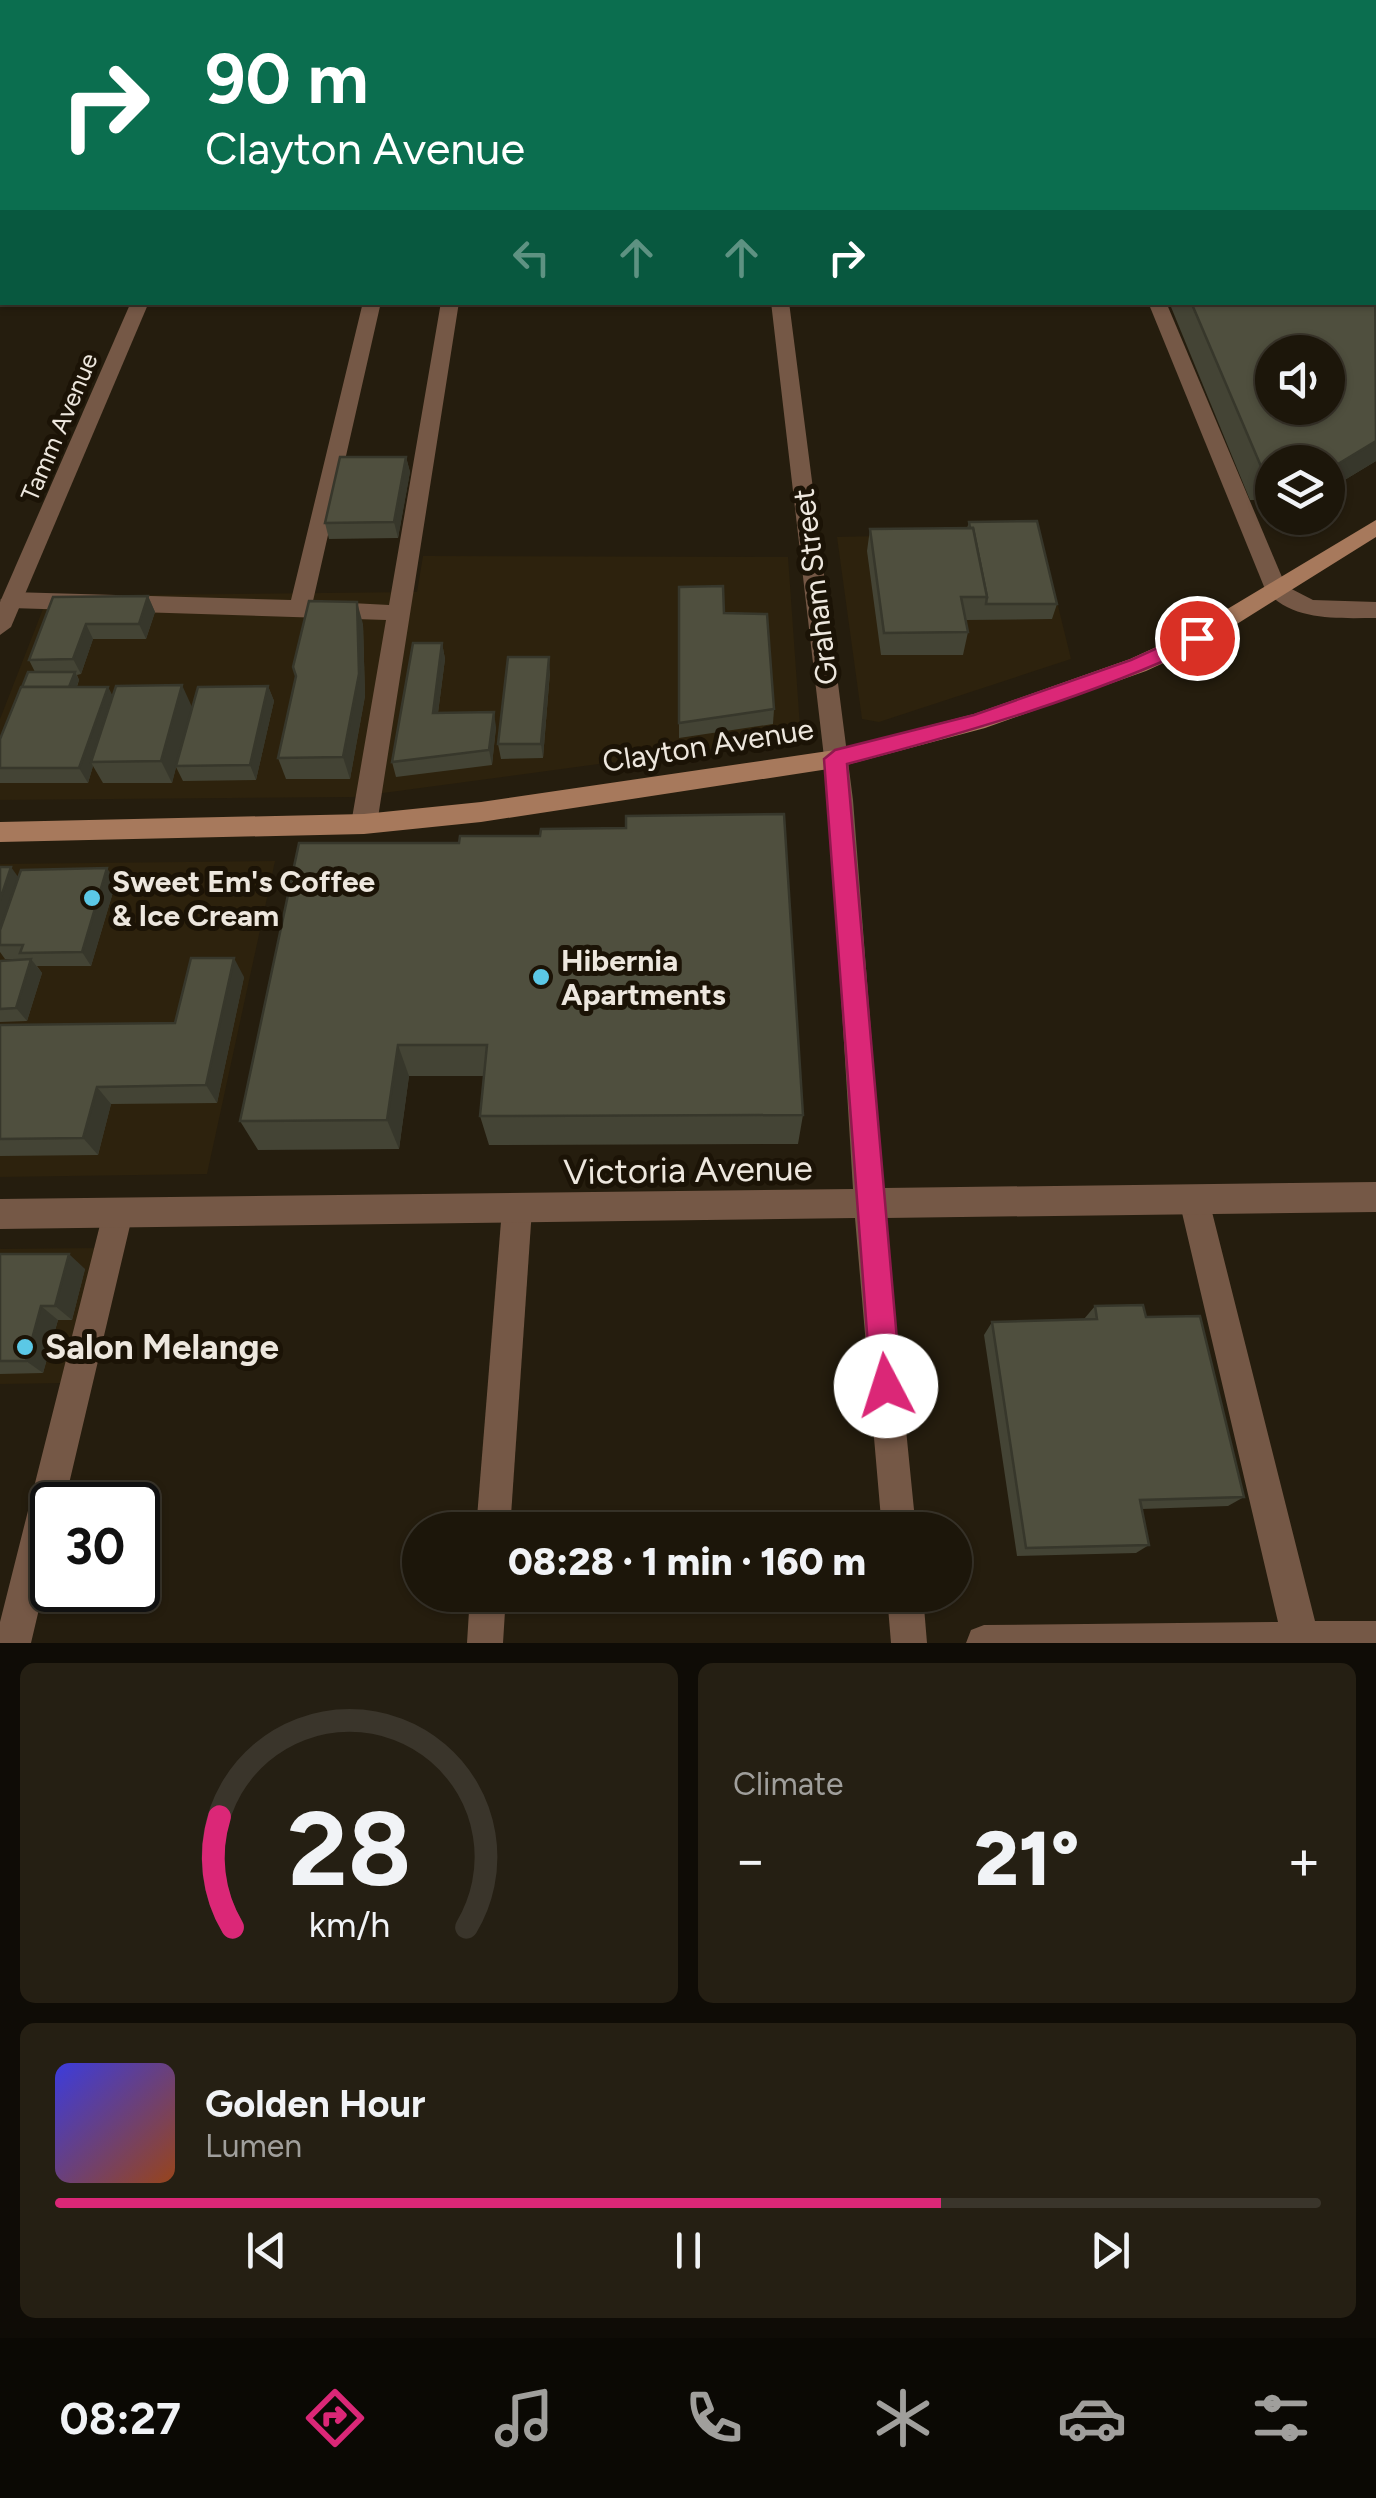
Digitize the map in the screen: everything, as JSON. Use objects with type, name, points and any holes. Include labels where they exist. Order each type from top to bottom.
[{"type":"street","name":"Tamm Avenue","points":[[0,626],[139,305]]},
{"type":"street","points":[[300,608],[371,305]]},
{"type":"street","points":[[364,824],[450,305]]},
{"type":"street","name":"Graham Street","points":[[780,305],[835,759],[897,1512]]},
{"type":"street","points":[[1158,305],[1276,589],[1304,608],[1376,610]]},
{"type":"street","name":"Clayton Avenue","points":[[0,832],[364,824],[481,812],[835,759],[977,722],[1138,665],[1197,638],[1376,527]]},
{"type":"street","points":[[12,600],[398,614]]},
{"type":"street","name":"Victoria Avenue","points":[[0,1214],[1376,1197]]},
{"type":"street","points":[[1194,1200],[1323,1641]]},
{"type":"street","points":[[494,1512],[516,1210]]},
{"type":"street","points":[[13,1643],[118,1213]]},
{"type":"street","points":[[485,1643],[487,1612]]},
{"type":"street","points":[[906,1612],[909,1643]]},
{"type":"street","points":[[984,1643],[1376,1639]]},
{"type":"shaded area","points":[[1040,532],[1071,659],[879,722],[862,719],[837,537]]},
{"type":"shaded area","points":[[423,556],[788,557],[800,727],[792,738],[353,797],[0,800],[0,719],[48,596],[417,592]]},
{"type":"shaded area","points":[[275,861],[207,1174],[0,1177],[0,864]]},
{"type":"shaded area","name":"Salon Melange","points":[[100,1248],[65,1383],[0,1384],[0,1249]]},
{"type":"building","points":[[1192,305],[1375,305],[1376,441],[1345,460],[1345,445],[1255,445],[1255,452]]},
{"type":"building","points":[[340,457],[406,457],[394,522],[325,523]]},
{"type":"building","points":[[1037,521],[1057,604],[986,604],[969,522]]},
{"type":"building","points":[[973,528],[987,597],[961,597],[968,632],[884,633],[870,529]]},
{"type":"building","points":[[723,586],[724,613],[767,614],[774,709],[679,723],[679,587]]},
{"type":"building","points":[[148,596],[139,624],[86,624],[73,659],[29,660],[53,597]]},
{"type":"building","points":[[309,601],[357,602],[359,674],[343,757],[278,758],[296,676],[293,667]]},
{"type":"building","points":[[413,643],[442,643],[433,713],[494,712],[489,750],[392,762]]},
{"type":"building","points":[[508,657],[549,657],[541,744],[498,744]]},
{"type":"building","points":[[28,672],[75,672],[69,687],[22,687]]},
{"type":"building","points":[[182,685],[161,761],[91,762],[116,686]]},
{"type":"building","points":[[268,686],[250,765],[176,766],[198,687]]},
{"type":"building","points":[[21,687],[108,687],[79,768],[0,768],[0,739]]},
{"type":"building","name":"Hibernia Apartments","points":[[784,814],[803,1115],[480,1116],[487,1045],[398,1045],[387,1120],[240,1121],[299,843],[459,843],[460,836],[540,836],[541,829],[626,828],[626,816]]},
{"type":"building","points":[[0,867],[11,867],[0,900]]},
{"type":"building","points":[[107,868],[82,952],[20,953],[23,945],[0,945],[0,930],[21,870]]},
{"type":"building","points":[[191,958],[234,958],[206,1085],[97,1087],[83,1138],[0,1139],[0,1025],[175,1023]]},
{"type":"building","points":[[31,959],[16,1008],[0,1009],[0,961]]},
{"type":"building","name":"Salon Melange","points":[[0,1254],[69,1254],[55,1306],[41,1306],[26,1361],[0,1361]]},
{"type":"building","points":[[1143,1305],[1146,1317],[1200,1316],[1244,1497],[1140,1500],[1149,1545],[1026,1548],[992,1322],[1097,1319],[1095,1306]]},
{"type":"place","name":"Sweet Em's Coffee & Ice Cream","points":[[92,898]]},
{"type":"place","name":"Hibernia Apartments","points":[[541,977]]},
{"type":"place","name":"Salon Melange","points":[[25,1347]]},
{"type":"route","points":[[886,1386],[835,759],[977,722],[1138,665],[1197,638]]}]
